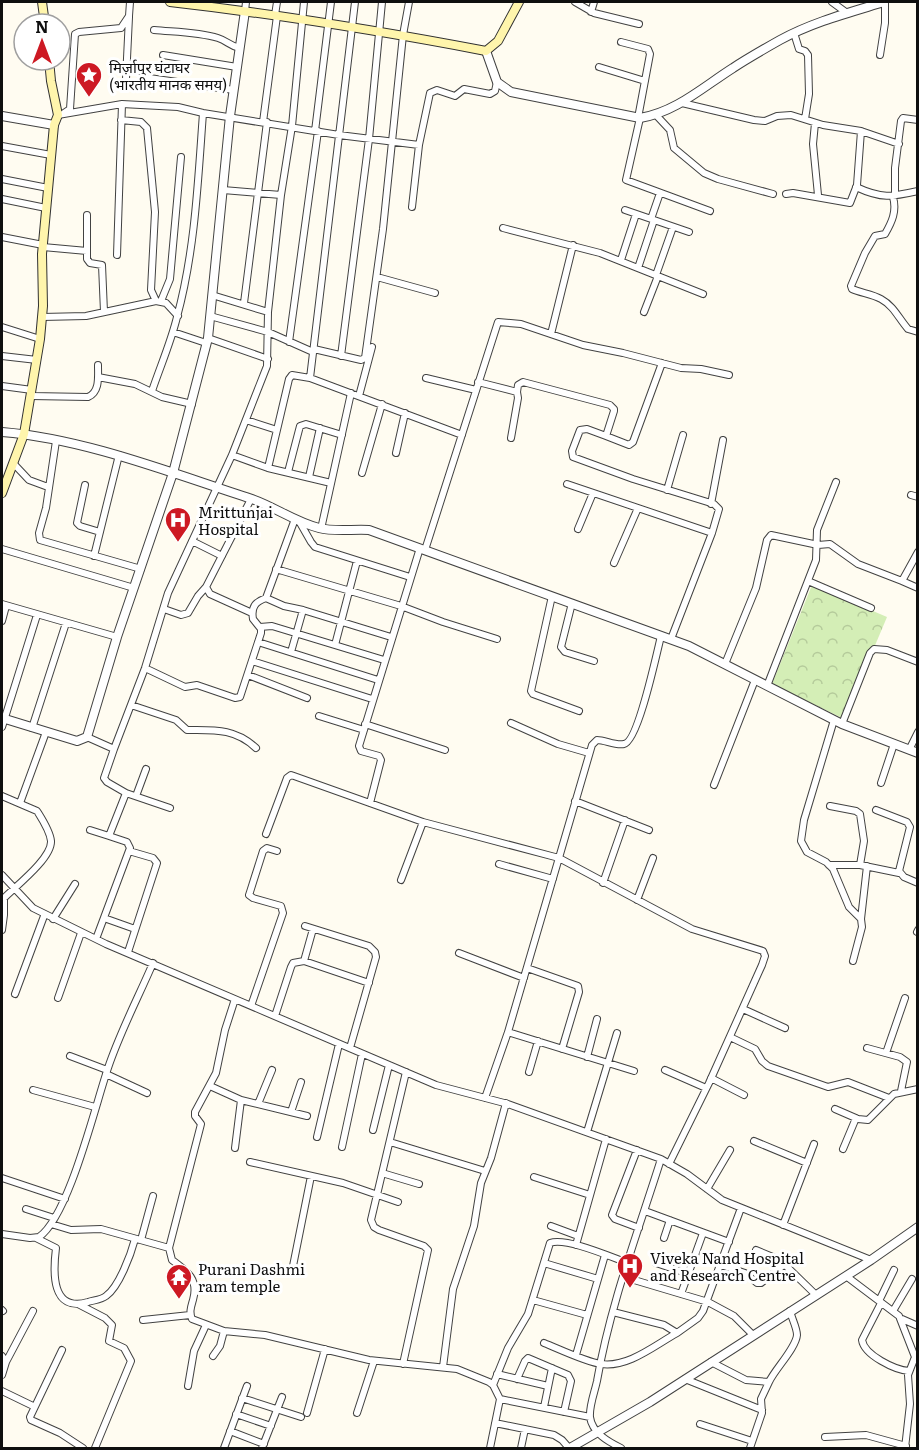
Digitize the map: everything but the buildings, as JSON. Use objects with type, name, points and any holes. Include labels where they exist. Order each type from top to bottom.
[{"type":"main road","points":[[170,2],[246,6],[276,16],[404,35],[486,51],[498,41],[519,2]]},
{"type":"main road","points":[[2,493],[24,434],[40,339],[46,208],[54,125],[61,114],[50,72]]},
{"type":"street","points":[[126,79],[130,2]]},
{"type":"street","points":[[244,303],[277,2]]},
{"type":"street","points":[[170,808],[126,793],[104,778],[145,668],[168,593],[232,455],[268,359],[268,312],[281,195],[292,126],[304,2]]},
{"type":"street","points":[[289,342],[331,2]]},
{"type":"street","points":[[310,378],[355,2]]},
{"type":"street","points":[[341,356],[369,139],[382,2]]},
{"type":"street","points":[[359,396],[377,277],[404,35],[410,2]]},
{"type":"street","points":[[575,2],[591,12],[639,24]]},
{"type":"street","points":[[591,12],[594,2]]},
{"type":"street","points":[[832,2],[847,12]]},
{"type":"street","points":[[497,82],[511,92],[639,118],[656,116],[682,103],[732,68],[794,33],[847,12],[884,2],[885,23],[880,55]]},
{"type":"street","points":[[87,737],[117,637],[173,473],[207,340],[230,116],[246,6]]},
{"type":"street","points":[[61,114],[70,109],[75,34],[121,28],[129,16]]},
{"type":"street","points":[[154,30],[202,34],[240,48]]},
{"type":"street","points":[[794,33],[799,49],[808,55],[809,94],[805,119]]},
{"type":"street","points":[[621,42],[649,51],[639,118],[626,180],[710,211]]},
{"type":"street","points":[[412,207],[419,146],[430,93],[437,90],[455,96],[464,89],[490,94],[495,91],[497,82],[486,51]]},
{"type":"street","points":[[163,55],[237,67]]},
{"type":"street","points":[[599,67],[645,81]]},
{"type":"street","points":[[149,78],[234,90]]},
{"type":"street","points":[[682,103],[754,120],[765,121],[783,115],[805,119],[814,123],[861,131],[899,144]]},
{"type":"street","points":[[61,114],[122,104],[178,107],[339,135],[419,146]]},
{"type":"street","points":[[117,255],[122,104]]},
{"type":"street","points":[[152,391],[178,316],[194,227],[203,112]]},
{"type":"street","points":[[2,116],[54,125]]},
{"type":"street","points":[[656,116],[670,130],[674,148],[704,173],[773,194]]},
{"type":"street","points":[[918,120],[903,118],[895,168],[895,195],[893,197],[895,211],[891,224],[885,234],[875,236],[864,253],[851,286],[852,289],[880,298],[901,318],[908,329],[918,332]]},
{"type":"street","points":[[121,120],[141,122],[147,128],[155,212],[151,290],[159,301]]},
{"type":"street","points":[[814,123],[813,144],[818,195]]},
{"type":"street","points":[[786,194],[793,193],[850,203],[856,187],[861,131]]},
{"type":"street","points":[[2,146],[51,155]]},
{"type":"street","points":[[159,301],[170,279],[181,157]]},
{"type":"street","points":[[2,179],[48,188]]},
{"type":"street","points":[[856,187],[868,193],[893,197],[918,191]]},
{"type":"street","points":[[223,190],[281,195]]},
{"type":"street","points":[[638,268],[660,193]]},
{"type":"street","points":[[2,199],[46,208]]},
{"type":"street","points":[[625,210],[689,232]]},
{"type":"street","points":[[621,260],[636,214]]},
{"type":"street","points":[[87,215],[87,261],[102,266],[104,312]]},
{"type":"street","points":[[644,312],[673,227]]},
{"type":"street","points":[[503,228],[573,245],[621,260],[703,294]]},
{"type":"street","points":[[2,237],[43,246],[87,251]]},
{"type":"street","points":[[551,334],[573,245]]},
{"type":"street","points":[[377,277],[435,293]]},
{"type":"street","points":[[212,295],[268,312]]},
{"type":"street","points":[[42,317],[86,316],[159,301],[166,303],[178,316]]},
{"type":"street","points":[[210,316],[268,332],[314,351],[366,360]]},
{"type":"street","points":[[370,803],[381,760],[379,756],[360,751],[364,727],[401,606],[462,435],[498,322],[521,324],[583,345],[685,369],[701,369],[729,375]]},
{"type":"street","points":[[2,327],[40,339]]},
{"type":"street","points":[[173,332],[268,359]]},
{"type":"street","points":[[366,360],[372,347]]},
{"type":"street","points":[[2,356],[37,360]]},
{"type":"street","points":[[662,363],[633,442],[626,444],[587,429],[580,430],[572,451],[573,457],[711,504],[719,509],[671,639]]},
{"type":"street","points":[[2,386],[31,393],[88,397],[96,393],[98,365]]},
{"type":"street","points":[[268,468],[291,376],[310,378],[462,435]]},
{"type":"street","points":[[98,377],[128,382],[162,397],[192,404]]},
{"type":"street","points":[[426,378],[476,390]]},
{"type":"street","points":[[478,382],[517,392]]},
{"type":"street","points":[[510,438],[518,398],[518,385],[523,382],[610,405],[614,411],[606,436]]},
{"type":"street","points":[[321,529],[351,393]]},
{"type":"street","points":[[362,473],[382,404]]},
{"type":"street","points":[[396,453],[405,413]]},
{"type":"street","points":[[246,420],[277,430]]},
{"type":"street","points":[[288,472],[300,426],[306,424],[342,435]]},
{"type":"street","points":[[309,477],[320,428]]},
{"type":"street","points":[[2,432],[24,434],[119,455],[251,499],[321,529],[369,530],[689,646],[842,724],[913,752],[918,732]]},
{"type":"street","points":[[667,490],[683,435]]},
{"type":"street","points":[[711,504],[723,440]]},
{"type":"street","points":[[56,441],[39,534],[40,540],[141,568]]},
{"type":"street","points":[[94,556],[119,455]]},
{"type":"street","points":[[232,455],[268,468],[331,483]]},
{"type":"street","points":[[13,463],[29,480],[48,487]]},
{"type":"street","points":[[767,686],[816,560],[817,530],[836,482]]},
{"type":"street","points":[[567,484],[712,533]]},
{"type":"street","points":[[85,485],[77,523],[100,532]]},
{"type":"street","points":[[578,529],[593,493]]},
{"type":"street","points":[[164,609],[181,615],[188,613],[206,587],[251,499]]},
{"type":"street","points":[[614,563],[638,508]]},
{"type":"street","points":[[297,520],[315,547],[411,577]]},
{"type":"street","points":[[145,668],[185,687],[197,685],[235,698],[242,694],[261,633],[252,613],[255,604],[266,598],[297,520]]},
{"type":"street","points":[[724,664],[756,588],[769,537],[776,535],[818,545],[833,546],[858,564],[918,588]]},
{"type":"street","points":[[192,541],[222,556]]},
{"type":"street","points":[[2,549],[134,588]]},
{"type":"street","points":[[903,581],[918,552]]},
{"type":"street","points":[[335,645],[357,561]]},
{"type":"street","points":[[276,569],[401,606],[497,639]]},
{"type":"street","points":[[808,581],[871,608]]},
{"type":"street","points":[[206,587],[210,594],[252,613]]},
{"type":"street","points":[[552,596],[531,691],[533,694],[579,711]]},
{"type":"street","points":[[266,598],[284,606],[391,637]]},
{"type":"street","points":[[572,603],[561,647],[566,652],[594,662]]},
{"type":"street","points":[[2,621],[4,605],[117,637]]},
{"type":"street","points":[[291,652],[303,610]]},
{"type":"street","points":[[38,615],[2,722],[77,741],[87,737],[114,749]]},
{"type":"street","points":[[32,728],[66,623]]},
{"type":"street","points":[[260,627],[272,626],[384,660]]},
{"type":"street","points":[[485,1098],[508,1032],[592,745],[597,740],[624,744],[630,741],[642,708],[661,636]]},
{"type":"street","points":[[258,642],[378,680]]},
{"type":"street","points":[[842,724],[870,653],[874,649],[887,650],[918,662]]},
{"type":"street","points":[[252,661],[372,699]]},
{"type":"street","points":[[248,675],[307,698]]},
{"type":"street","points":[[714,785],[755,680]]},
{"type":"street","points":[[131,705],[176,720],[187,730],[231,732],[247,739],[256,748]]},
{"type":"street","points":[[319,716],[445,750]]},
{"type":"street","points":[[834,720],[801,834],[801,841],[807,852],[833,869],[849,908],[861,919]]},
{"type":"street","points":[[511,723],[558,744],[589,753]]},
{"type":"street","points":[[20,803],[46,732]]},
{"type":"street","points":[[881,783],[894,744]]},
{"type":"street","points":[[136,796],[146,769]]},
{"type":"street","points":[[266,834],[286,778],[291,775],[423,822],[559,858],[692,929],[763,951],[764,959],[743,1009],[669,1164]]},
{"type":"street","points":[[109,836],[126,793]]},
{"type":"street","points":[[2,796],[38,811],[51,838],[46,856],[3,900],[2,930]]},
{"type":"street","points":[[575,801],[649,830]]},
{"type":"street","points":[[830,806],[856,811],[860,814],[864,841],[862,927],[853,961]]},
{"type":"street","points":[[876,810],[907,822],[914,828],[899,873]]},
{"type":"street","points":[[603,883],[624,820]]},
{"type":"street","points":[[401,880],[423,822]]},
{"type":"street","points":[[90,830],[127,842],[130,848],[96,939]]},
{"type":"street","points":[[251,1006],[283,913],[281,906],[249,895],[263,851],[267,848],[277,851]]},
{"type":"street","points":[[128,952],[157,862],[153,858],[129,850]]},
{"type":"street","points":[[637,900],[653,858]]},
{"type":"street","points":[[499,864],[553,879]]},
{"type":"street","points":[[829,865],[863,866],[899,873],[904,878],[918,883]]},
{"type":"street","points":[[2,875],[33,908],[44,916],[81,933],[436,1085],[506,1103],[661,1159],[687,1174],[722,1200],[871,1260]]},
{"type":"street","points":[[53,919],[75,884]]},
{"type":"street","points":[[15,994],[44,916]]},
{"type":"street","points":[[104,918],[135,929]]},
{"type":"street","points":[[305,926],[373,948],[376,957],[350,1048]]},
{"type":"street","points":[[303,961],[314,928]]},
{"type":"street","points":[[58,998],[81,933]]},
{"type":"street","points":[[459,953],[524,978]]},
{"type":"street","points":[[275,1016],[293,963],[303,961],[369,983]]},
{"type":"street","points":[[36,1238],[42,1236],[53,1221],[64,1199],[107,1072],[153,963]]},
{"type":"street","points":[[527,968],[578,986],[579,992],[562,1049]]},
{"type":"street","points":[[886,1053],[905,998]]},
{"type":"street","points":[[190,1315],[195,1294],[194,1281],[186,1270],[172,1260],[169,1256],[169,1248],[201,1124],[195,1112],[218,1066],[223,1038],[235,999]]},
{"type":"street","points":[[743,1009],[785,1028]]},
{"type":"street","points":[[587,1057],[597,1019]]},
{"type":"street","points":[[508,1032],[634,1071]]},
{"type":"street","points":[[587,1132],[617,1034]]},
{"type":"street","points":[[730,1037],[755,1049],[768,1066],[824,1086],[831,1087],[848,1082],[889,1098]]},
{"type":"street","points":[[529,1072],[538,1041]]},
{"type":"street","points":[[316,1137],[339,1044]]},
{"type":"street","points":[[867,1048],[900,1057],[907,1062],[901,1091]]},
{"type":"street","points":[[342,1147],[362,1053]]},
{"type":"street","points":[[70,1056],[147,1093]]},
{"type":"street","points":[[374,1131],[389,1065]]},
{"type":"street","points":[[258,1104],[272,1070]]},
{"type":"street","points":[[664,1070],[706,1088]]},
{"type":"street","points":[[403,1364],[428,1250],[424,1246],[374,1227],[370,1220],[406,1072]]},
{"type":"street","points":[[711,1078],[744,1095]]},
{"type":"street","points":[[291,1112],[301,1082]]},
{"type":"street","points":[[210,1086],[241,1100],[307,1116]]},
{"type":"street","points":[[835,1109],[856,1118],[868,1120],[889,1098],[901,1091],[918,1089]]},
{"type":"street","points":[[33,1090],[95,1107]]},
{"type":"street","points":[[236,1148],[241,1100]]},
{"type":"street","points":[[443,1367],[453,1289],[475,1222],[476,1206],[485,1171],[492,1158],[506,1103]]},
{"type":"street","points":[[843,1149],[856,1118]]},
{"type":"street","points":[[576,1245],[606,1139]]},
{"type":"street","points":[[754,1141],[807,1163]]},
{"type":"street","points":[[390,1142],[485,1171]]},
{"type":"street","points":[[783,1225],[814,1144]]},
{"type":"street","points":[[637,1150],[612,1215],[615,1219],[639,1227]]},
{"type":"street","points":[[707,1189],[730,1150]]},
{"type":"street","points":[[621,1449],[596,1432],[590,1417],[613,1312],[661,1159]]},
{"type":"street","points":[[250,1162],[343,1183],[398,1202]]},
{"type":"street","points":[[382,1173],[418,1184]]},
{"type":"street","points":[[293,1266],[311,1176]]},
{"type":"street","points":[[2,1178],[64,1199]]},
{"type":"street","points":[[534,1178],[590,1195]]},
{"type":"street","points":[[78,1304],[103,1298],[109,1293],[128,1262],[153,1196]]},
{"type":"street","points":[[544,1343],[600,1364],[623,1362],[677,1333],[701,1315],[708,1302],[741,1208]]},
{"type":"street","points":[[26,1209],[71,1230],[101,1229],[169,1248]]},
{"type":"street","points":[[645,1211],[729,1242]]},
{"type":"street","points":[[664,1238],[670,1220]]},
{"type":"street","points":[[551,1226],[578,1236]]},
{"type":"street","points":[[495,1423],[559,1437],[569,1449],[650,1402],[871,1260],[918,1227]]},
{"type":"street","points":[[681,1294],[703,1233]]},
{"type":"street","points":[[2,1234],[36,1238],[56,1248],[54,1280],[56,1287],[65,1300],[105,1318],[112,1325],[109,1341],[124,1348],[131,1361],[95,1449]]},
{"type":"street","points":[[493,1385],[508,1348],[528,1314],[549,1246],[553,1241],[576,1245],[628,1263]]},
{"type":"street","points":[[756,1250],[777,1258],[816,1294]]},
{"type":"street","points":[[576,1355],[605,1255]]},
{"type":"street","points":[[544,1263],[598,1279]]},
{"type":"street","points":[[656,1263],[689,1274]]},
{"type":"street","points":[[721,1265],[745,1273],[757,1283],[761,1283],[785,1264]]},
{"type":"street","points":[[894,1270],[862,1344],[869,1352],[899,1370],[909,1371]]},
{"type":"street","points":[[846,1276],[901,1319],[918,1326]]},
{"type":"street","points":[[624,1277],[708,1302],[734,1316],[753,1335]]},
{"type":"street","points":[[893,1311],[912,1279]]},
{"type":"street","points":[[533,1300],[587,1315]]},
{"type":"street","points":[[2,1375],[4,1359],[33,1311]]},
{"type":"street","points":[[700,1424],[751,1445],[762,1410],[761,1399],[777,1368],[795,1341],[797,1331],[790,1311]]},
{"type":"street","points":[[613,1312],[664,1325],[677,1333]]},
{"type":"street","points":[[143,1320],[190,1315]]},
{"type":"street","points":[[190,1315],[196,1322],[224,1331],[266,1335],[374,1361],[443,1367],[466,1372],[493,1385],[500,1399],[490,1449]]},
{"type":"street","points":[[825,1437],[866,1436],[905,1448],[910,1404],[909,1371],[914,1362],[914,1353],[901,1319]]},
{"type":"street","points":[[188,1386],[194,1352],[206,1325]]},
{"type":"street","points":[[213,1356],[220,1346],[224,1331]]},
{"type":"street","points":[[242,1398],[277,1410],[304,1415],[326,1349]]},
{"type":"street","points":[[62,1350],[30,1412],[31,1420],[60,1433],[83,1449]]},
{"type":"street","points":[[517,1379],[528,1358],[570,1377],[564,1412]]},
{"type":"street","points":[[357,1413],[374,1361]]},
{"type":"street","points":[[711,1362],[746,1380],[769,1382]]},
{"type":"street","points":[[544,1407],[552,1368]]},
{"type":"street","points":[[497,1374],[548,1386]]},
{"type":"street","points":[[685,1379],[762,1410]]},
{"type":"street","points":[[226,1448],[246,1386]]},
{"type":"street","points":[[2,1391],[33,1406]]},
{"type":"street","points":[[230,1431],[263,1446],[282,1397]]},
{"type":"street","points":[[500,1399],[590,1417]]},
{"type":"street","points":[[236,1414],[271,1426]]},
{"type":"street","points":[[521,1449],[525,1429]]},
{"type":"green space","points":[[812,585],[887,617],[844,719],[772,684]]},
{"type":"place","name":"मिर्ज़ापुर घंटाघर (भारतीय मानक समय)","points":[[89,98]]},
{"type":"place","name":"Mrittunjai Hospital","points":[[178,543]]},
{"type":"place","name":"Viveka Nand Hospital and Research Centre","points":[[630,1289]]},
{"type":"place","name":"Purani Dashmi ram temple","points":[[179,1300]]}]
